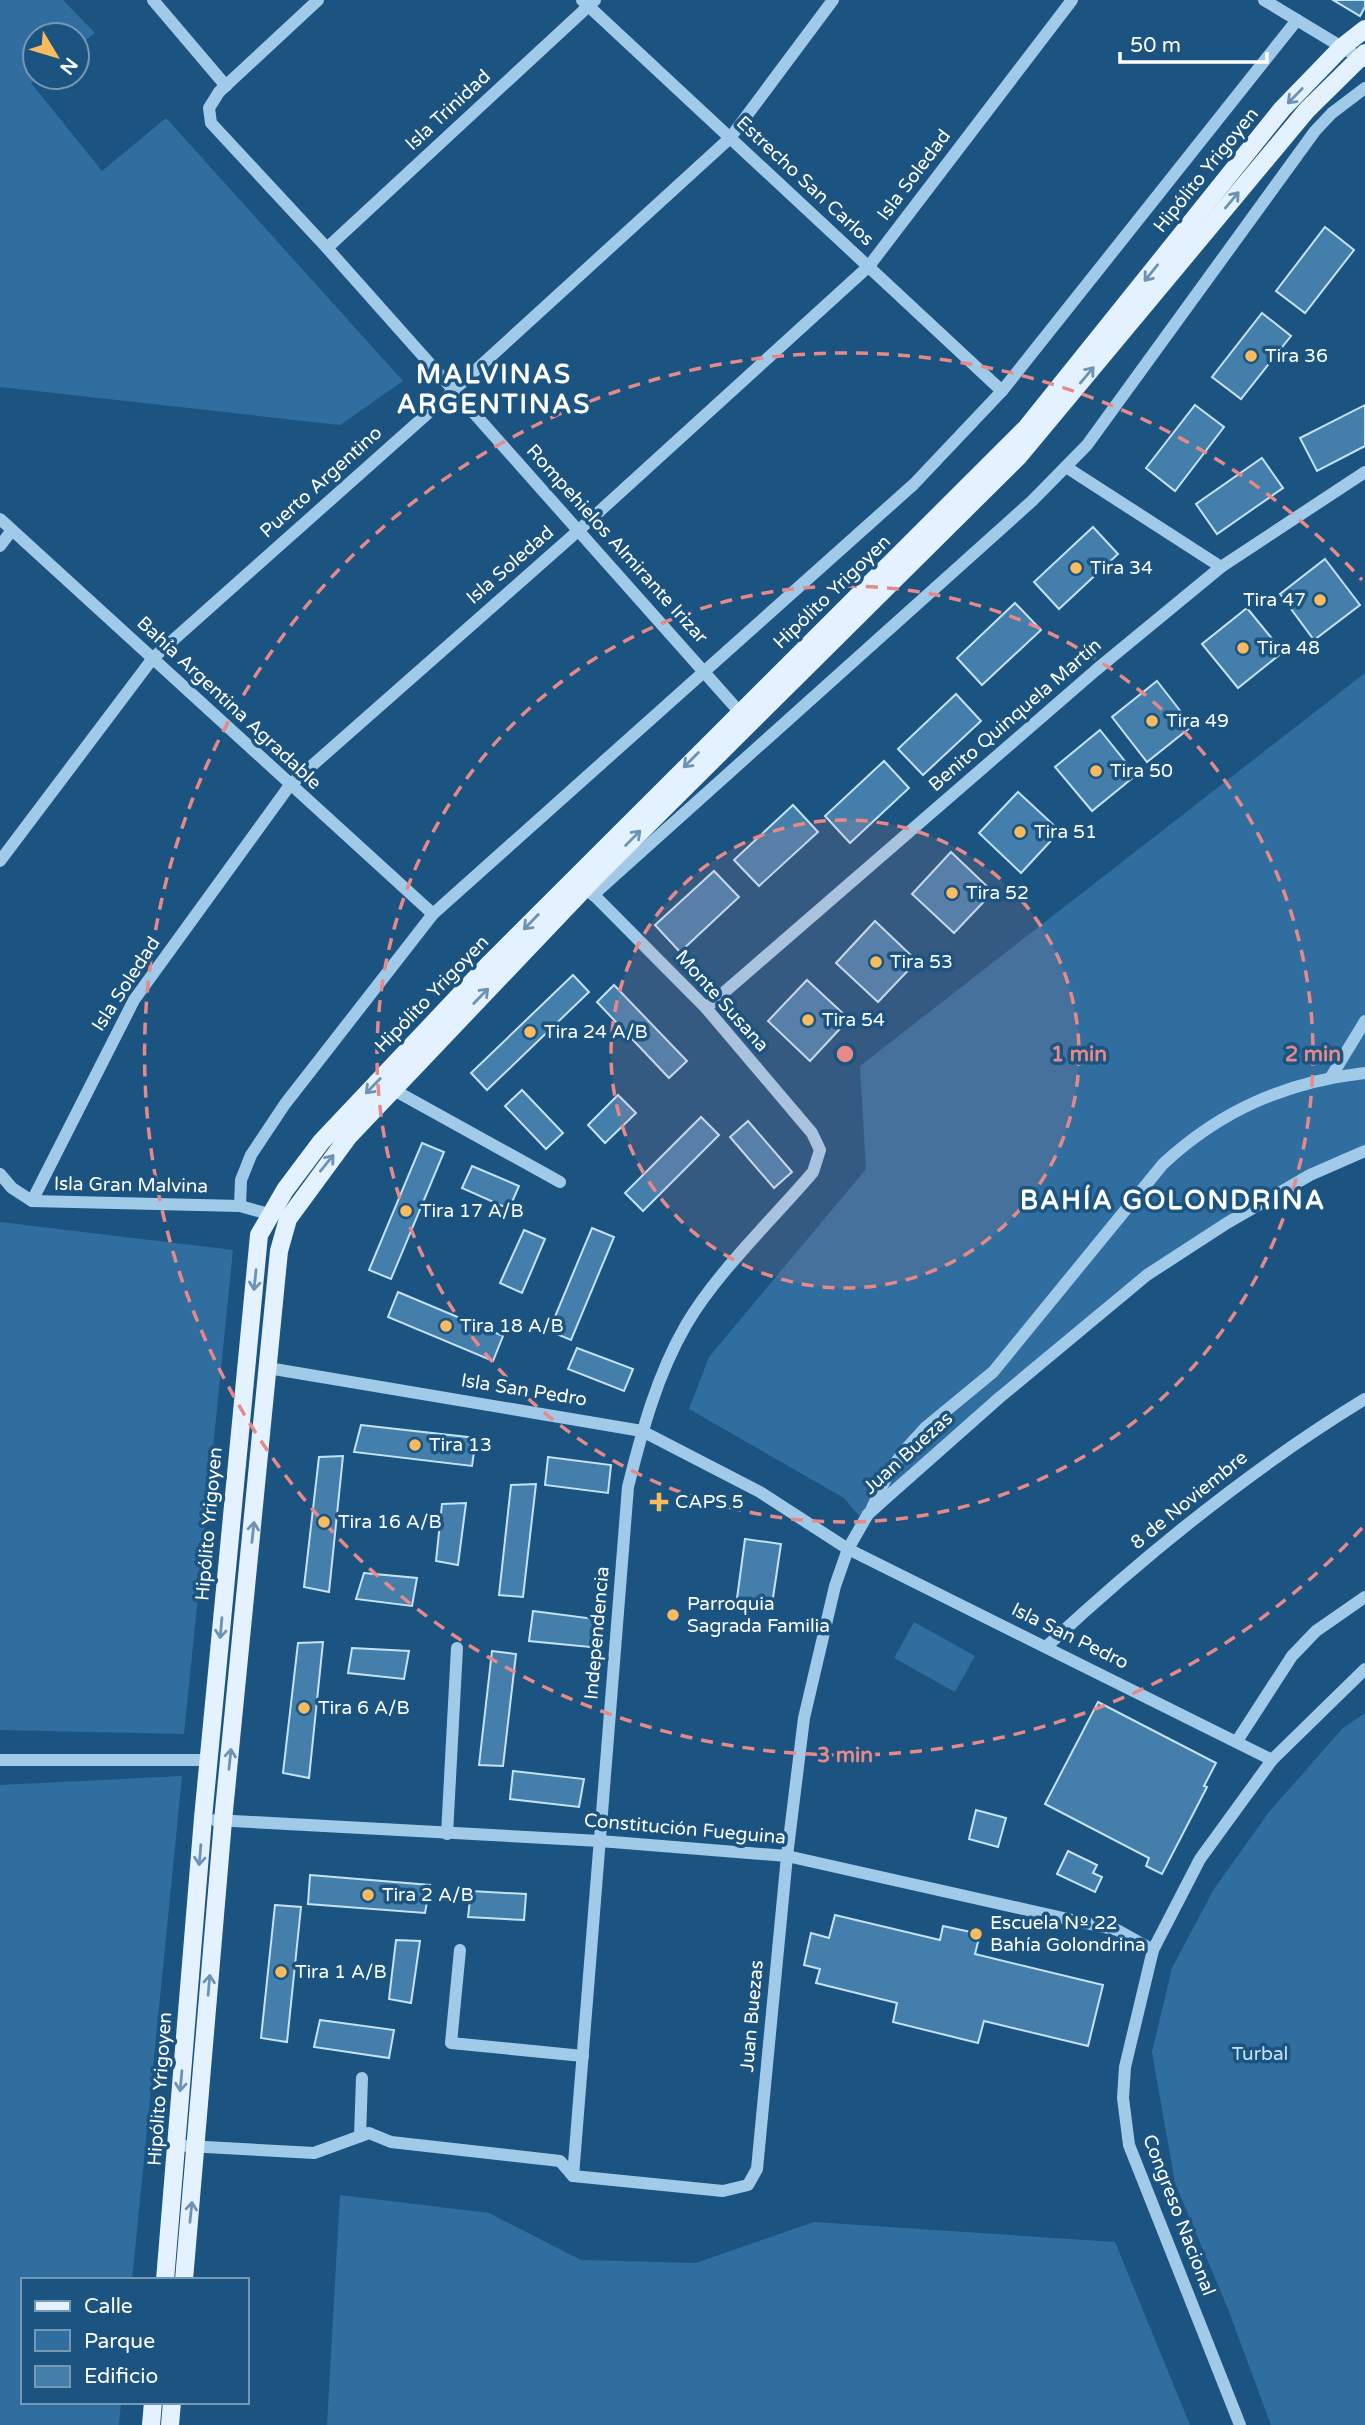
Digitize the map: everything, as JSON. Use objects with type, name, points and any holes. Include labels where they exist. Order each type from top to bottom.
[{"type":"main road","name":"Hipólito Yrigoyen","points":[[184,2278],[223,1821],[279,1251],[288,1219],[316,1177],[392,1089],[589,891],[744,717],[1027,427],[1282,109],[1342,47],[1365,29]]},
{"type":"main road","name":"Hipólito Yrigoyen","points":[[165,2278],[203,1818],[259,1235],[269,1214],[321,1142],[490,963],[1043,430],[1307,110],[1363,57]]},
{"type":"main road","points":[[151,2425],[153,2404]]},
{"type":"main road","points":[[170,2425],[172,2404]]},
{"type":"street","points":[[153,0],[226,86],[318,0]]},
{"type":"street","name":"Puerto Argentino","points":[[0,860],[152,658],[454,390],[730,138],[833,0]]},
{"type":"street","name":"Isla Soledad","points":[[32,1201],[134,1000],[290,785],[579,530],[869,266],[1072,0]]},
{"type":"street","points":[[1264,0],[1363,57]]},
{"type":"street","name":"Estrecho San Carlos","points":[[589,2],[730,138],[1002,391]]},
{"type":"street","name":"Isla Trinidad","points":[[327,248],[589,2]]},
{"type":"street","points":[[240,1206],[241,1180],[251,1155],[285,1104],[433,914],[706,673],[914,484],[1002,391],[1297,20]]},
{"type":"street","name":"Rompehielos Almirante Irizar","points":[[226,86],[209,108],[212,123],[327,248],[744,717]]},
{"type":"street","points":[[589,891],[1032,501],[1066,467],[1138,378],[1315,131],[1332,113],[1365,88]]},
{"type":"street","points":[[1066,467],[1221,567]]},
{"type":"street","name":"Benito Quinquela Martín","points":[[706,1008],[1096,670],[1221,567],[1365,472]]},
{"type":"street","name":"Bahía Argentina Agradable","points":[[0,519],[433,914]]},
{"type":"street","points":[[0,545],[12,530]]},
{"type":"street","name":"Monte Susana","points":[[589,891],[706,1008],[812,1133],[820,1150]]},
{"type":"street","points":[[1331,1077],[1365,1021]]},
{"type":"street","points":[[868,1514],[890,1470],[905,1450],[926,1428],[993,1372],[1163,1164],[1194,1136],[1229,1113],[1275,1091],[1331,1077],[1365,1073]]},
{"type":"street","points":[[392,1089],[560,1182]]},
{"type":"street","name":"Independencia","points":[[573,2176],[628,1486],[642,1431],[667,1364],[686,1325],[705,1298],[813,1172],[820,1150]]},
{"type":"street","name":"Juan Buezas","points":[[573,2176],[723,2191],[748,2185],[757,2169],[787,1856],[804,1718],[835,1587],[849,1549],[868,1514],[999,1398],[1147,1275],[1227,1223],[1310,1175],[1365,1151]]},
{"type":"street","name":"Isla Gran Malvina","points":[[0,1174],[12,1188],[32,1201],[240,1206],[269,1214]]},
{"type":"street","name":"Isla San Pedro","points":[[268,1368],[642,1431],[760,1492],[849,1549],[1272,1760]]},
{"type":"street","name":"8 de Noviembre","points":[[1047,1646],[1210,1505],[1292,1443],[1365,1399]]},
{"type":"street","points":[[1237,1741],[1292,1656],[1316,1631],[1365,1597]]},
{"type":"street","points":[[447,1834],[457,1648]]},
{"type":"street","name":"Congreso Nacional","points":[[1240,2425],[1129,2145],[1123,2098],[1125,2067],[1153,1950],[1200,1859],[1272,1760],[1365,1669]]},
{"type":"street","points":[[0,1760],[209,1760]]},
{"type":"street","name":"Constitución Fueguina","points":[[203,1818],[600,1841],[787,1856],[1117,1930],[1153,1950]]},
{"type":"street","points":[[460,1950],[451,2043],[583,2056]]},
{"type":"street","points":[[362,2078],[365,2135]]},
{"type":"street","points":[[177,2145],[314,2153],[365,2135],[391,2142],[560,2161],[573,2176]]},
{"type":"green space","points":[[0,0],[63,0],[83,21],[21,21],[21,91],[37,91],[102,171],[166,118],[403,381],[340,425],[0,387]]},
{"type":"green space","points":[[1365,673],[1365,1150],[1146,1273],[996,1396],[867,1525],[844,1498],[689,1409],[709,1357],[866,1169],[860,1066]]},
{"type":"green space","points":[[0,1222],[233,1250],[184,1734],[0,1730]]},
{"type":"green space","points":[[914,1622],[975,1656],[955,1692],[894,1658]]},
{"type":"green space","name":"Turbal","points":[[1365,1713],[1365,2425],[1271,2425],[1228,2309],[1175,2183],[1152,2052],[1172,1968],[1214,1889],[1269,1812],[1342,1729]]},
{"type":"green space","points":[[182,1776],[132,2278],[21,2278],[21,2404],[121,2404],[119,2425],[0,2425],[0,1785]]},
{"type":"green space","points":[[340,2195],[489,2213],[581,2260],[696,2263],[814,2222],[1115,2242],[1190,2425],[327,2425]]},
{"type":"building","points":[[1333,0],[1365,0],[1365,7],[1360,16]]},
{"type":"building","points":[[1325,227],[1354,250],[1305,313],[1276,291]]},
{"type":"building","name":"Tira 36","points":[[1262,313],[1291,336],[1241,399],[1212,377]]},
{"type":"building","points":[[1195,405],[1224,427],[1175,491],[1146,468]]},
{"type":"building","points":[[1365,405],[1365,446],[1317,471],[1300,438]]},
{"type":"building","points":[[1262,458],[1283,488],[1217,534],[1196,504]]},
{"type":"building","name":"Tira 34","points":[[1093,527],[1118,554],[1059,609],[1034,582]]},
{"type":"building","name":"Tira 47","points":[[1325,559],[1360,605],[1314,640],[1280,594]]},
{"type":"building","points":[[1015,603],[1041,630],[982,685],[957,658]]},
{"type":"building","name":"Tira 48","points":[[1247,608],[1283,652],[1238,688],[1202,644]]},
{"type":"building","name":"Tira 49","points":[[1157,681],[1192,726],[1147,762],[1112,717]]},
{"type":"building","points":[[956,694],[981,721],[923,775],[898,749]]},
{"type":"building","name":"Tira 50","points":[[1100,730],[1136,775],[1092,811],[1055,767]]},
{"type":"building","points":[[884,761],[909,788],[850,843],[825,816]]},
{"type":"building","name":"Tira 51","points":[[1018,792],[1060,831],[1021,873],[979,833]]},
{"type":"building","points":[[793,805],[818,832],[759,886],[734,860]]},
{"type":"building","name":"Tira 52","points":[[951,852],[993,892],[954,933],[912,894]]},
{"type":"building","points":[[714,871],[739,897],[680,952],[655,925]]},
{"type":"building","name":"Tira 53","points":[[875,921],[917,961],[878,1002],[836,963]]},
{"type":"building","name":"Tira 24 A/B","points":[[573,975],[589,992],[487,1090],[471,1073]]},
{"type":"building","name":"Tira 54","points":[[807,980],[849,1019],[810,1061],[768,1021]]},
{"type":"building","points":[[614,985],[687,1061],[669,1078],[597,1002]]},
{"type":"building","points":[[522,1090],[563,1133],[546,1149],[505,1106]]},
{"type":"building","points":[[618,1095],[636,1113],[605,1143],[588,1125]]},
{"type":"building","points":[[701,1117],[719,1135],[643,1211],[625,1193]]},
{"type":"building","points":[[748,1121],[792,1172],[774,1188],[730,1137]]},
{"type":"building","name":"Tira 17 A/B","points":[[422,1143],[444,1152],[391,1279],[369,1270]]},
{"type":"building","points":[[472,1166],[519,1186],[509,1209],[462,1188]]},
{"type":"building","points":[[592,1228],[614,1237],[571,1340],[549,1331]]},
{"type":"building","points":[[524,1230],[545,1239],[522,1293],[500,1283]]},
{"type":"building","name":"Tira 18 A/B","points":[[398,1292],[503,1336],[493,1361],[388,1317]]},
{"type":"building","points":[[577,1348],[633,1369],[624,1391],[568,1369]]},
{"type":"building","name":"Tira 13","points":[[361,1425],[476,1438],[472,1466],[354,1452]]},
{"type":"building","name":"Tira 16 A/B","points":[[343,1456],[329,1592],[304,1587],[319,1457]]},
{"type":"building","points":[[548,1457],[611,1465],[608,1493],[545,1485]]},
{"type":"building","points":[[536,1484],[523,1597],[499,1595],[511,1485]]},
{"type":"building","points":[[466,1503],[458,1565],[436,1561],[442,1504]]},
{"type":"building","points":[[745,1539],[781,1544],[771,1611],[736,1606]]},
{"type":"building","points":[[364,1573],[417,1578],[412,1606],[356,1599]]},
{"type":"building","points":[[533,1611],[595,1619],[590,1647],[529,1641]]},
{"type":"building","name":"Tira 6 A/B","points":[[323,1642],[309,1778],[283,1773],[298,1643]]},
{"type":"building","points":[[352,1648],[409,1651],[404,1679],[348,1673]]},
{"type":"building","points":[[492,1651],[516,1654],[503,1766],[479,1765]]},
{"type":"building","points":[[1098,1702],[1216,1763],[1204,1786],[1207,1787],[1162,1874],[1146,1866],[1149,1858],[1045,1804]]},
{"type":"building","points":[[513,1771],[584,1779],[579,1807],[510,1799]]},
{"type":"building","points":[[976,1810],[1006,1818],[998,1847],[969,1839]]},
{"type":"building","points":[[1068,1851],[1097,1865],[1093,1873],[1102,1877],[1095,1892],[1057,1874]]},
{"type":"building","name":"Tira 2 A/B","points":[[310,1875],[430,1885],[425,1913],[308,1904]]},
{"type":"building","points":[[471,1891],[526,1894],[524,1920],[468,1917]]},
{"type":"building","name":"Tira 1 A/B","points":[[275,1905],[301,1907],[287,2042],[261,2038]]},
{"type":"building","points":[[835,1915],[940,1940],[943,1926],[980,1934],[975,1954],[1103,1985],[1088,2046],[984,2021],[978,2043],[893,2022],[897,2003],[816,1983],[820,1969],[804,1965],[811,1933],[829,1938]]},
{"type":"building","points":[[396,1940],[420,1941],[411,2003],[389,1999]]},
{"type":"building","points":[[320,2020],[394,2030],[389,2058],[314,2047]]},
{"type":"place","name":"Tira 36","points":[[1251,356]]},
{"type":"place","name":"Tira 34","points":[[1076,568]]},
{"type":"place","name":"Tira 47","points":[[1320,600]]},
{"type":"place","name":"Tira 48","points":[[1243,648]]},
{"type":"place","name":"Tira 49","points":[[1152,721]]},
{"type":"place","name":"Tira 50","points":[[1096,771]]},
{"type":"place","name":"Tira 51","points":[[1020,832]]},
{"type":"place","name":"Tira 52","points":[[952,893]]},
{"type":"place","name":"Tira 53","points":[[876,962]]},
{"type":"place","name":"Tira 54","points":[[808,1020]]},
{"type":"place","name":"Tira 24 A/B","points":[[530,1032]]},
{"type":"place","name":"Tira 17 A/B","points":[[406,1211]]},
{"type":"place","name":"Tira 18 A/B","points":[[446,1326]]},
{"type":"place","name":"Tira 13","points":[[415,1445]]},
{"type":"place","name":"CAPS 5","points":[[659,1502]]},
{"type":"place","name":"Tira 16 A/B","points":[[324,1522]]},
{"type":"place","name":"Parroquia Sagrada Familia","points":[[673,1615]]},
{"type":"place","name":"Tira 6 A/B","points":[[304,1708]]},
{"type":"place","name":"Tira 2 A/B","points":[[368,1895]]},
{"type":"place","name":"Escuela Nº 22 Bahía Golondrina","points":[[976,1934]]},
{"type":"place","name":"Tira 1 A/B","points":[[281,1972]]},
{"type":"district","name":"MALVINAS ARGENTINAS","points":[[494,389]]},
{"type":"district","name":"BAHÍA GOLONDRINA","points":[[1173,1200]]}]
